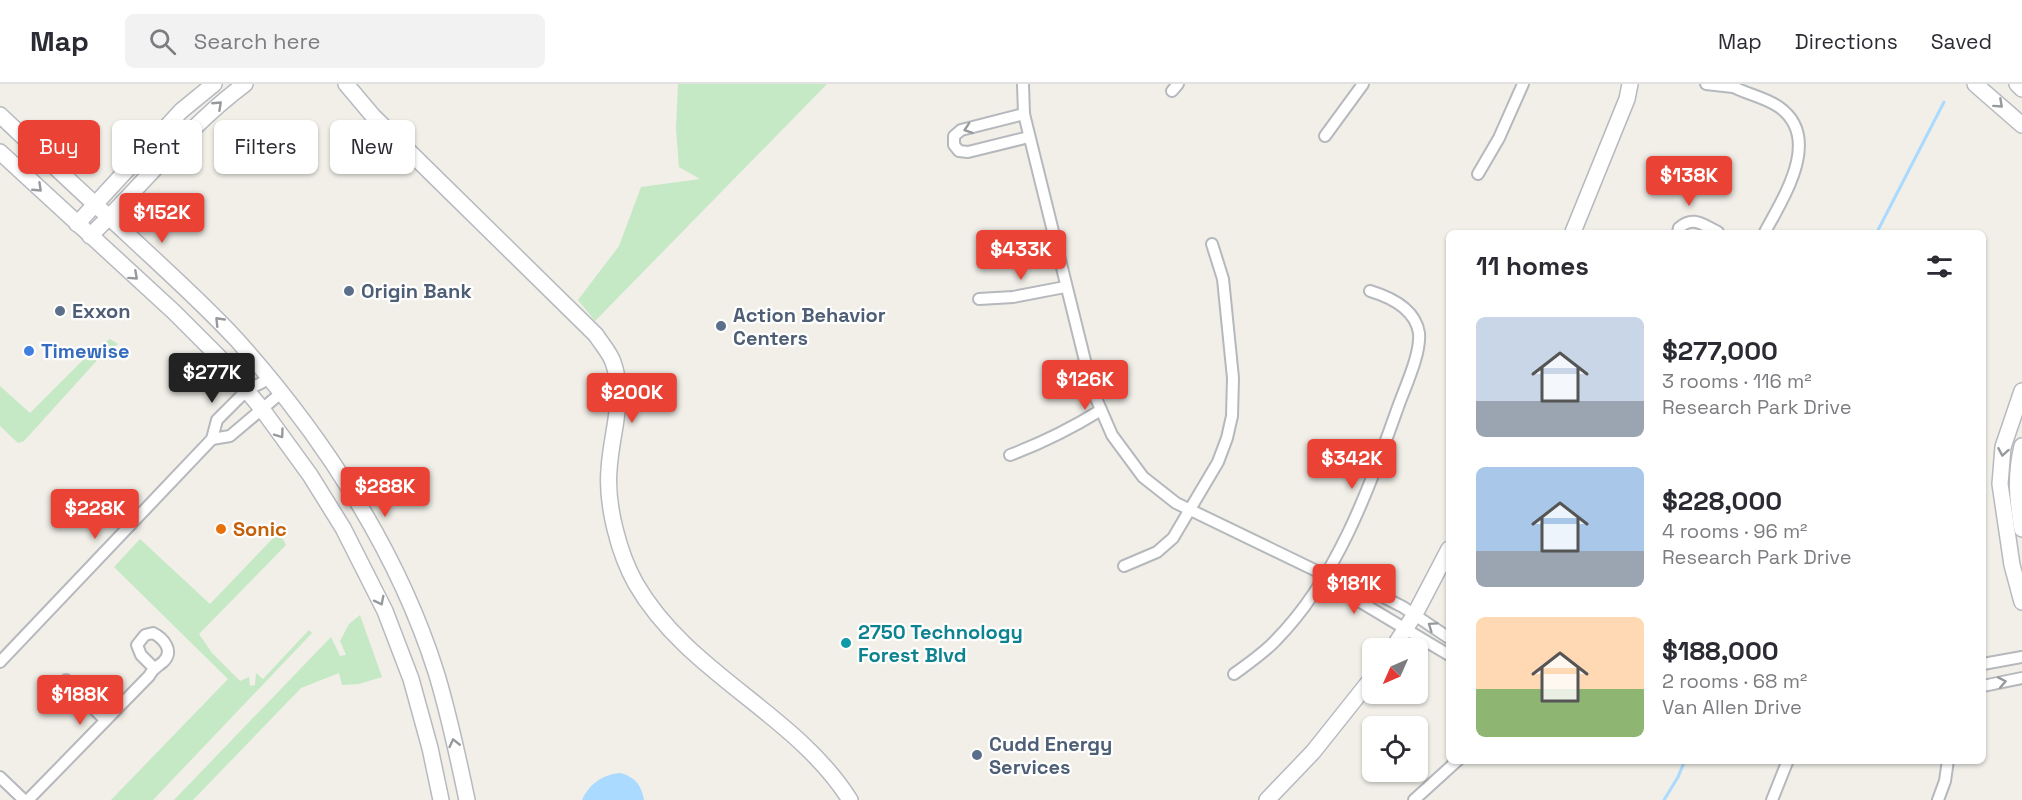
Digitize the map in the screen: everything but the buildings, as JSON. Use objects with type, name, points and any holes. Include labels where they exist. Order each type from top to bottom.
[{"type":"street","points":[[77,224],[181,111],[214,84]]},
{"type":"street","points":[[90,236],[192,129],[245,84]]},
{"type":"street","points":[[346,84],[373,116],[596,335],[613,361],[620,396],[608,473],[616,533],[635,583],[669,629],[806,747],[828,770],[850,800]]},
{"type":"street","points":[[1023,84],[1024,114],[1029,137],[1092,389],[1112,435],[1143,477],[1160,492],[1190,511],[1325,575],[1342,576],[1415,614],[1446,636]]},
{"type":"street","points":[[1325,136],[1363,84]]},
{"type":"street","points":[[1478,174],[1499,138],[1523,84]]},
{"type":"street","points":[[1574,230],[1628,91],[1638,84]]},
{"type":"street","points":[[1706,84],[1731,86],[1766,99],[1781,108],[1797,132],[1798,163],[1766,230]]},
{"type":"street","points":[[1975,84],[2022,125]]},
{"type":"street","points":[[2017,84],[2022,88]]},
{"type":"street","points":[[1024,114],[961,130],[954,136],[954,145],[959,151],[968,152],[1029,137]]},
{"type":"street","points":[[0,116],[192,294],[237,340],[282,393],[331,461],[360,507],[408,601],[435,671],[455,743],[467,800]]},
{"type":"street","points":[[0,152],[174,312],[219,357],[262,409],[310,475],[343,528],[385,611],[411,679],[430,748],[441,800]]},
{"type":"street","points":[[1678,230],[1686,222],[1696,222],[1714,230]]},
{"type":"street","points":[[1124,566],[1157,552],[1173,538],[1218,462],[1227,438],[1232,416],[1233,378],[1223,279],[1212,244]]},
{"type":"street","points":[[979,299],[1013,297],[1065,287]]},
{"type":"street","points":[[1234,674],[1277,639],[1325,575],[1361,506],[1416,355],[1419,333],[1414,320],[1405,308],[1391,298],[1370,291]]},
{"type":"street","points":[[0,662],[212,439],[217,420],[246,390],[269,379]]},
{"type":"street","points":[[2022,391],[2003,447],[2000,484],[2012,565],[2022,602]]},
{"type":"street","points":[[212,439],[230,436],[282,393]]},
{"type":"street","points":[[1010,455],[1078,425],[1101,410]]},
{"type":"street","points":[[2022,446],[2018,465],[2017,500],[2022,529]]},
{"type":"street","points":[[1400,638],[1446,555]]},
{"type":"street","points":[[1325,575],[1336,588],[1446,653]]},
{"type":"street","points":[[1986,663],[2022,657]]},
{"type":"street","points":[[0,777],[26,800],[149,676],[153,668]]},
{"type":"street","points":[[1986,685],[2022,678]]},
{"type":"street","points":[[66,680],[105,720]]},
{"type":"street","points":[[1267,800],[1313,752],[1362,691]]},
{"type":"street","points":[[1414,800],[1454,764]]},
{"type":"street","points":[[1772,800],[1786,764]]},
{"type":"street","points":[[1938,800],[1945,781],[1947,764]]},
{"type":"green space","points":[[678,84],[827,84],[595,321],[578,300],[619,246],[641,187],[700,179],[679,167],[676,129]]},
{"type":"green space","points":[[110,339],[118,344],[100,357],[24,441],[18,443],[0,426],[0,386],[30,413],[88,355]]},
{"type":"green space","points":[[279,532],[286,545],[199,634],[212,653],[240,681],[249,677],[250,686],[255,685],[256,673],[263,679],[309,630],[312,633],[153,800],[111,800],[228,679],[114,567],[140,539],[210,604]]},
{"type":"green space","points":[[360,615],[382,677],[359,684],[342,685],[339,673],[301,688],[193,800],[174,800],[331,637],[340,656],[346,655],[340,641],[349,624]]},
{"type":"water","points":[[621,773],[637,783],[644,800],[582,800],[597,781],[608,775]]},
{"type":"waterway","points":[[1878,230],[1944,102]]},
{"type":"waterway","points":[[1664,800],[1683,764]]},
{"type":"place","name":"Origin Bank","points":[[349,291]]},
{"type":"place","name":"Exxon","points":[[60,311]]},
{"type":"place","name":"Action Behavior Centers","points":[[721,326]]},
{"type":"place","name":"Timewise","points":[[29,351]]},
{"type":"place","name":"Sonic","points":[[221,529]]},
{"type":"place","name":"2750 Technology Forest Blvd","points":[[846,643]]},
{"type":"place","name":"Cudd Energy Services","points":[[977,755]]}]
